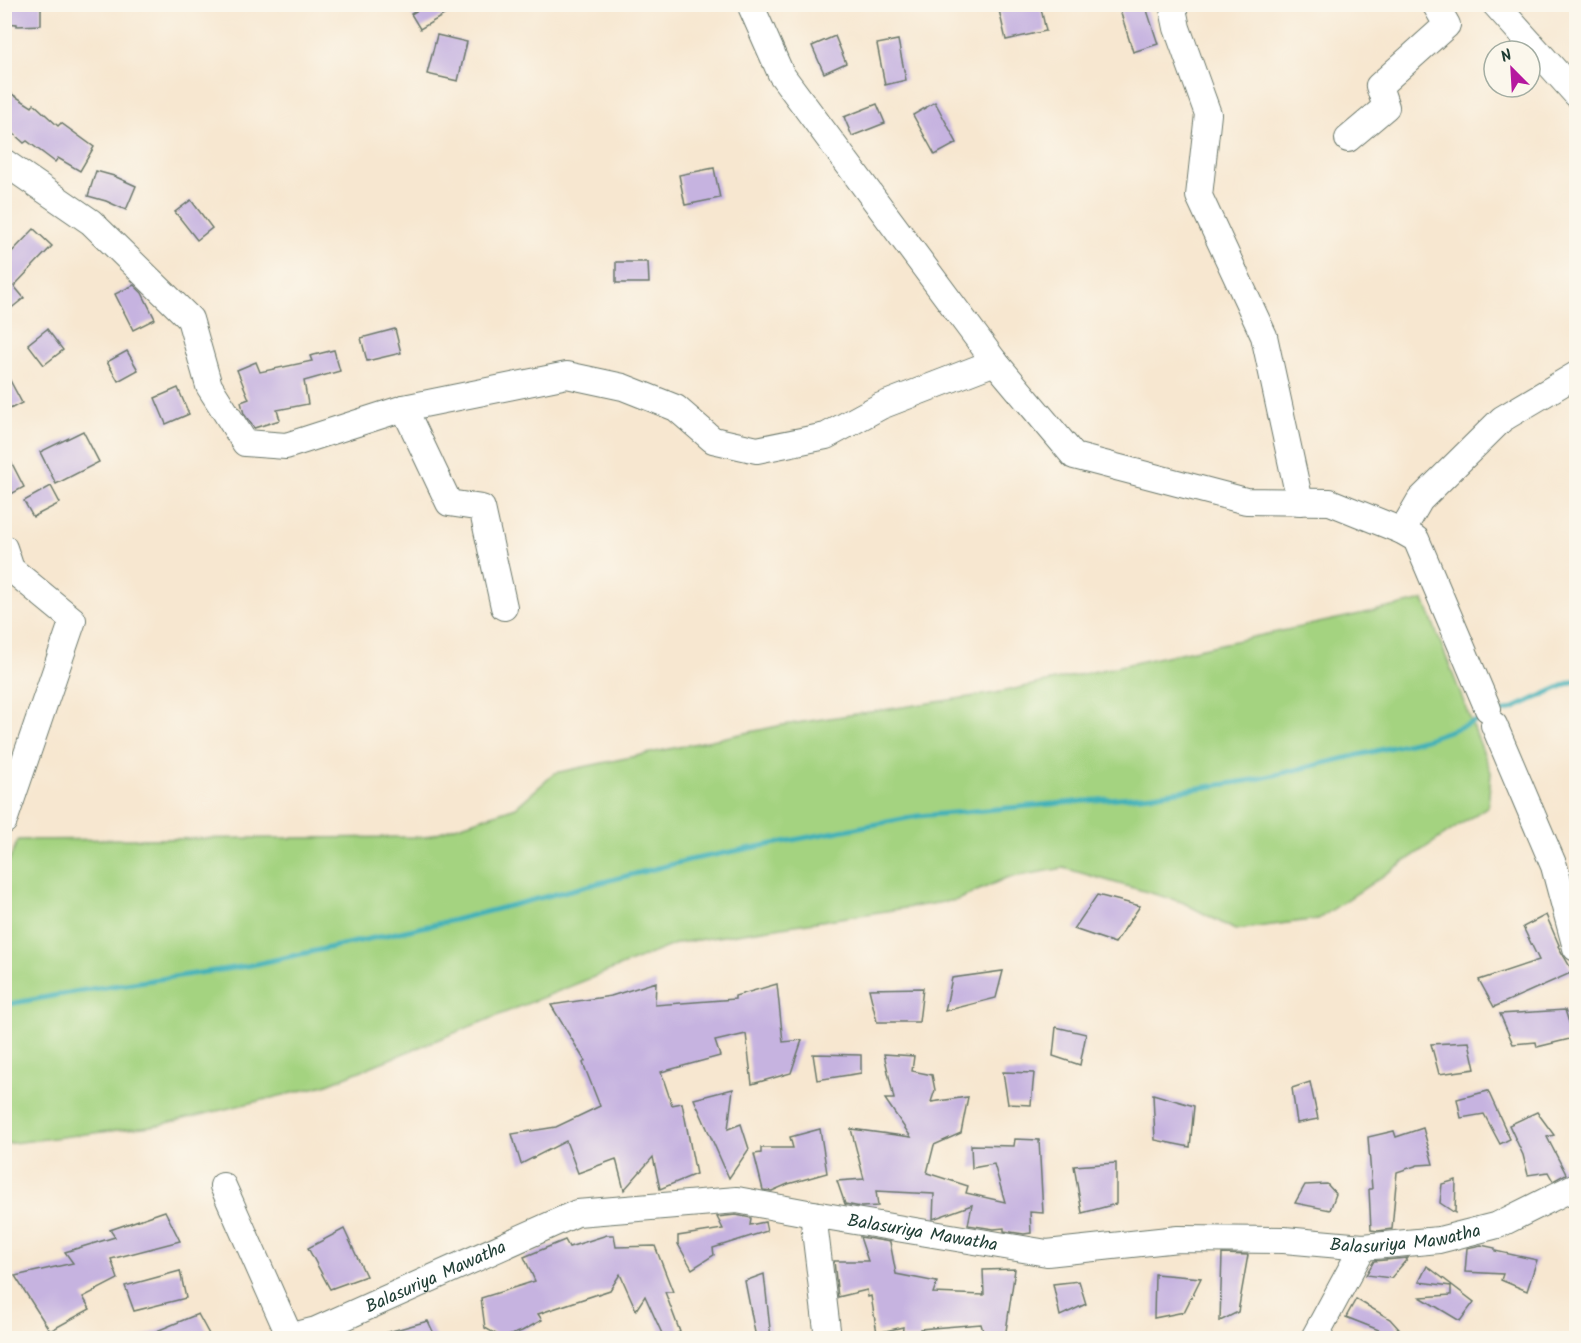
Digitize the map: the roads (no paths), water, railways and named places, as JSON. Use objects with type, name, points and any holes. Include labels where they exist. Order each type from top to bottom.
[{"type":"street","points":[[750,4],[781,74],[995,362],[1074,456],[1246,501],[1330,502],[1416,539],[1554,867],[1576,948]]},
{"type":"street","points":[[1172,4],[1177,28],[1208,114],[1198,196],[1264,336],[1300,502]]},
{"type":"street","points":[[1348,139],[1386,107],[1379,86],[1447,25],[1435,4]]},
{"type":"street","points":[[1495,4],[1576,94]]},
{"type":"street","points":[[4,162],[91,222],[190,319],[209,386],[245,443],[286,447],[404,408],[567,375],[623,387],[676,408],[713,440],[757,450],[826,436],[880,406],[995,362]]},
{"type":"street","points":[[1401,531],[1420,500],[1502,419],[1576,375]]},
{"type":"street","points":[[404,408],[449,502],[482,508],[504,607]]},
{"type":"street","points":[[4,548],[11,569],[73,620],[4,821]]},
{"type":"street","points":[[223,1186],[287,1338]]},
{"type":"street","name":"Balasuriya Mawatha","points":[[287,1338],[318,1334],[578,1213],[737,1200],[1047,1253],[1178,1239],[1284,1240],[1363,1247],[1439,1240],[1498,1225],[1576,1186]]},
{"type":"street","points":[[813,1214],[828,1338]]},
{"type":"street","points":[[1314,1338],[1363,1247]]},
{"type":"waterway","points":[[4,1005],[85,990],[247,966],[450,921],[689,860],[918,816],[1152,795],[1253,780],[1426,739],[1514,708],[1576,680]]}]
